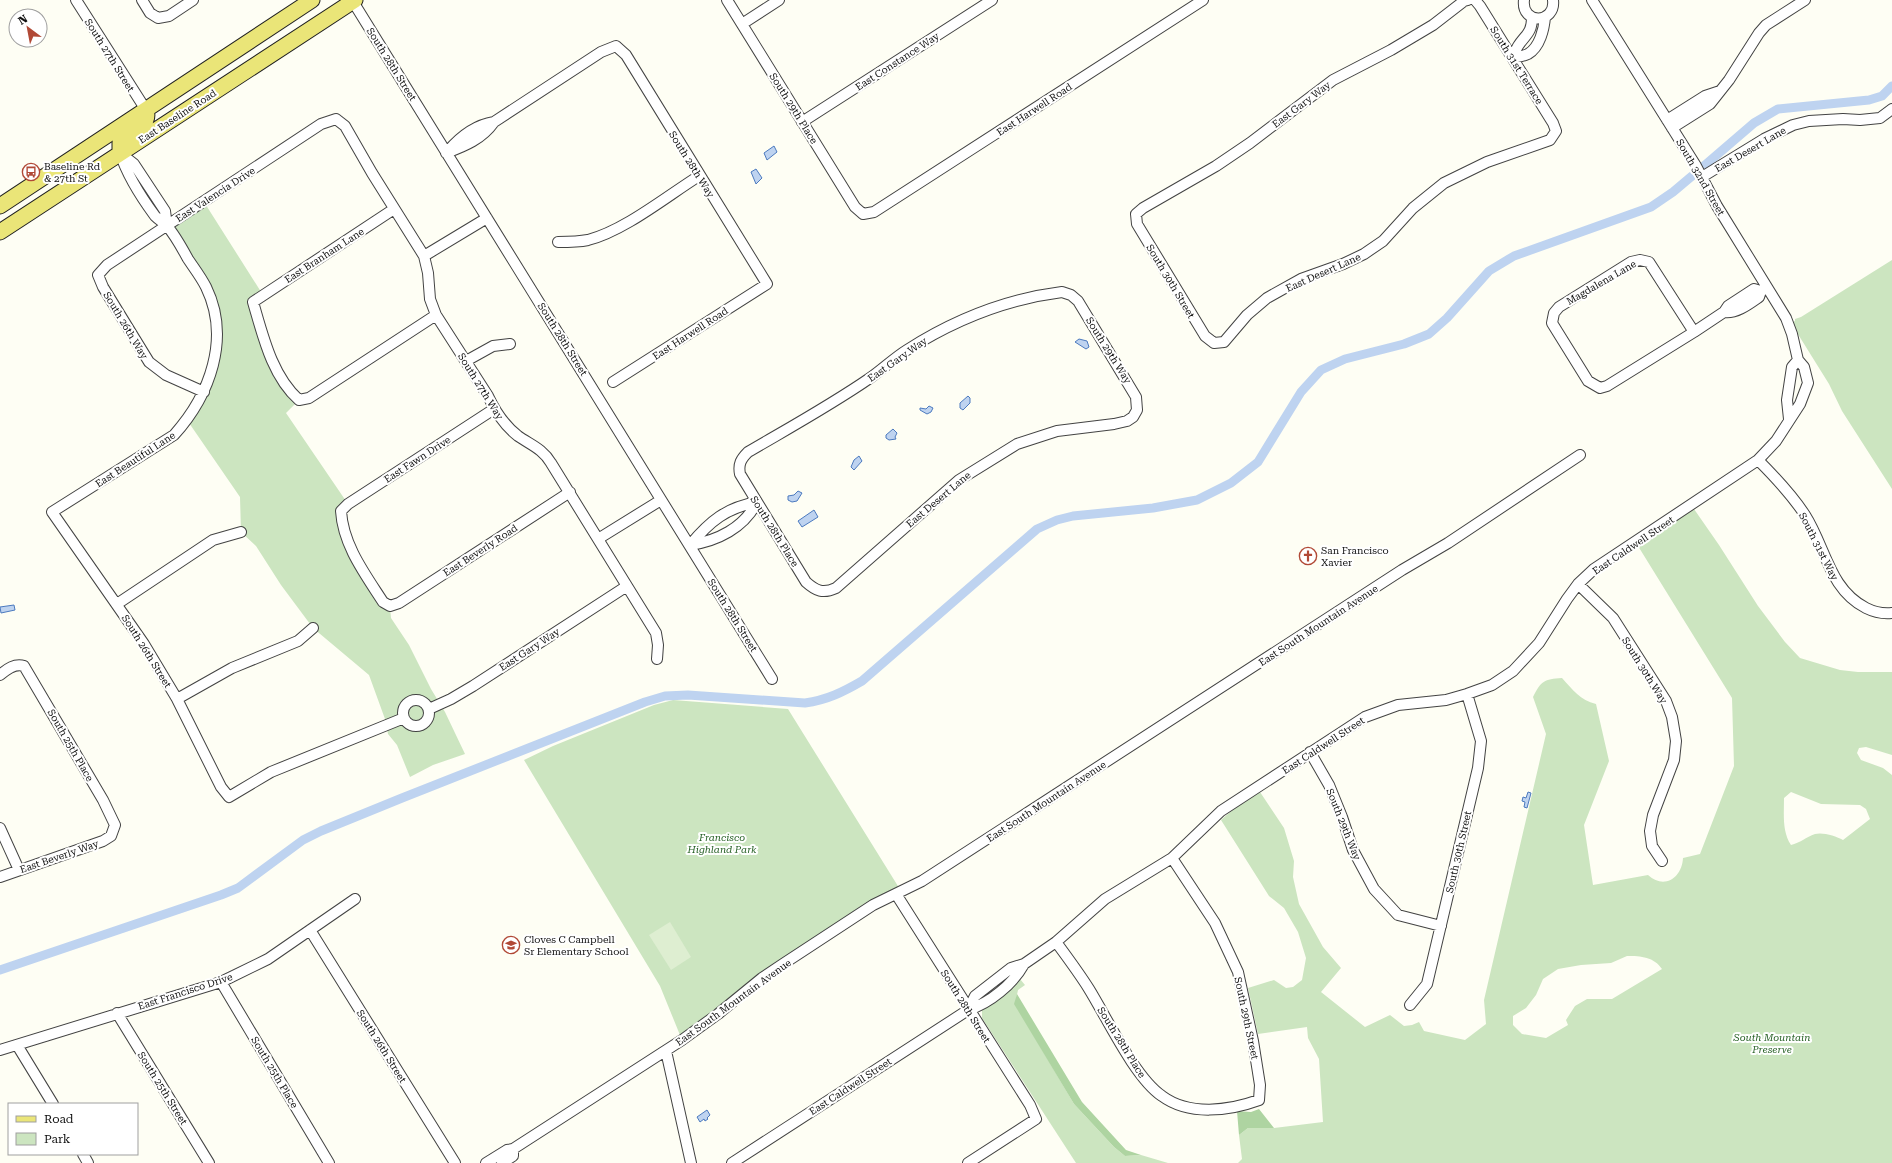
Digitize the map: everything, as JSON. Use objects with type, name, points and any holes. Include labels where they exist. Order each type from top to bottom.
[{"type":"main road","points":[[0,206],[312,0]]},
{"type":"main road","name":"East Baseline Road","points":[[0,232],[353,0]]},
{"type":"main road","points":[[146,110],[162,117],[177,116]]},
{"type":"main road","points":[[86,149],[105,148],[120,153],[120,143],[146,121],[148,116],[146,110]]},
{"type":"street","name":"South 27th Street","points":[[76,0],[146,110]]},
{"type":"street","points":[[142,0],[150,13],[158,18],[169,16],[193,0]]},
{"type":"street","name":"South 28th Street","points":[[353,0],[446,153],[772,679]]},
{"type":"street","name":"South 29th Place","points":[[727,0],[855,207],[863,214]]},
{"type":"street","points":[[742,24],[779,0]]},
{"type":"street","name":"East Constance Way","points":[[802,122],[992,0]]},
{"type":"street","name":"East Harwell Road","points":[[863,214],[874,212],[1203,0]]},
{"type":"street","name":"East Gary Way","points":[[1136,214],[1142,208],[1216,166],[1250,143],[1333,80],[1391,50],[1433,25],[1464,1],[1468,0]]},
{"type":"street","name":"South 31st Terrace","points":[[1475,0],[1513,58],[1553,123],[1556,131]]},
{"type":"street","points":[[1524,0],[1525,10],[1532,17],[1536,18],[1545,17],[1551,11],[1553,0]]},
{"type":"street","name":"South 32nd Street","points":[[1592,0],[1670,124],[1764,289],[1786,318],[1792,334],[1798,360]]},
{"type":"street","points":[[1670,124],[1700,105],[1706,96],[1720,91],[1766,25],[1805,0]]},
{"type":"street","points":[[1513,58],[1518,45],[1528,35],[1532,17]]},
{"type":"street","points":[[1513,58],[1528,54],[1534,48],[1544,28],[1545,17]]},
{"type":"street","name":"South 28th Way","points":[[446,153],[464,147],[486,133],[494,122],[601,52],[616,46],[626,55],[699,176],[768,284]]},
{"type":"street","name":"East Desert Lane","points":[[1699,173],[1793,125],[1809,121],[1880,118],[1892,109]]},
{"type":"street","name":"South 27th Way","points":[[336,119],[345,126],[394,209],[424,256],[428,273],[430,299],[436,315],[488,396],[494,409],[509,429],[546,455],[570,492],[656,633],[658,645],[657,659]]},
{"type":"street","name":"East Valencia Drive","points":[[98,275],[107,265],[322,124],[336,119]]},
{"type":"street","name":"East Desert Lane","points":[[1214,343],[1224,342],[1247,315],[1267,298],[1301,279],[1343,264],[1364,254],[1383,241],[1413,208],[1444,183],[1487,162],[1550,140],[1556,131]]},
{"type":"street","points":[[120,153],[134,164],[165,211],[167,226],[206,286],[215,313],[216,352],[212,374],[204,392]]},
{"type":"street","points":[[558,242],[588,240],[606,233],[626,223],[699,176]]},
{"type":"street","name":"East Branham Lane","points":[[394,209],[253,302],[266,347],[273,362],[293,395],[299,400],[309,398],[436,315]]},
{"type":"street","name":"South 30th Street","points":[[1136,214],[1137,224],[1205,336],[1214,343]]},
{"type":"street","points":[[424,256],[487,218]]},
{"type":"street","name":"Magdalena Lane","points":[[1694,332],[1649,262],[1640,260],[1631,262],[1559,307],[1554,313],[1552,323],[1588,381],[1600,388],[1607,386],[1694,332],[1724,312],[1728,306],[1739,304],[1754,289],[1764,289]]},
{"type":"street","name":"South 26th Way","points":[[98,275],[111,301],[149,362],[166,375],[204,392]]},
{"type":"street","name":"East Harwell Road","points":[[613,382],[768,284]]},
{"type":"street","name":"East Gary Way","points":[[740,463],[748,452],[870,378],[905,351],[944,327],[977,313],[1043,294],[1062,292],[1071,295]]},
{"type":"street","name":"South 29th Way","points":[[1071,295],[1078,301],[1131,387],[1136,397],[1137,410]]},
{"type":"street","points":[[466,361],[493,346],[510,344]]},
{"type":"street","points":[[1789,419],[1787,400],[1792,367],[1798,360]]},
{"type":"street","name":"East Caldwell Street","points":[[732,1163],[968,1010],[975,996],[1006,979],[1017,976],[1024,964],[1056,942],[1105,899],[1172,858],[1221,811],[1365,717],[1386,708],[1446,700],[1467,694],[1492,685],[1513,670],[1526,659],[1539,643],[1578,584],[1594,569],[1758,460],[1776,441],[1800,404],[1808,383],[1804,367],[1798,360]]},
{"type":"street","points":[[1790,388],[1804,392]]},
{"type":"street","name":"East Beautiful Lane","points":[[52,512],[174,434],[187,420],[204,392]]},
{"type":"street","name":"East Fawn Drive","points":[[390,606],[383,602],[354,556],[342,520],[341,511],[348,504],[494,409]]},
{"type":"street","name":"East Desert Lane","points":[[820,592],[828,592],[836,588],[959,480],[1010,448],[1057,431],[1127,421],[1133,417],[1137,410]]},
{"type":"street","name":"East South Mountain Avenue","points":[[486,1163],[507,1150],[513,1149],[666,1051],[718,1014],[762,978],[873,905],[928,877],[1402,570],[1448,543],[1580,455]]},
{"type":"street","name":"South 31st Way","points":[[1758,460],[1789,493],[1806,516],[1840,587],[1853,601],[1868,609],[1878,613],[1892,613]]},
{"type":"street","name":"South 28th Place","points":[[740,463],[740,474],[806,582],[820,592]]},
{"type":"street","name":"East Beverly Road","points":[[390,606],[399,603],[570,492]]},
{"type":"street","points":[[598,538],[661,500]]},
{"type":"street","points":[[690,545],[708,524],[718,517],[740,506],[757,502]]},
{"type":"street","points":[[690,545],[704,543],[729,532],[750,515],[757,502]]},
{"type":"street","name":"South 26th Street","points":[[52,512],[144,644],[177,699],[221,787],[229,797],[271,772],[404,718]]},
{"type":"street","points":[[718,517],[729,532]]},
{"type":"street","points":[[117,604],[213,540],[241,532]]},
{"type":"street","name":"South 30th Way","points":[[1578,584],[1613,618],[1666,701],[1672,717],[1676,741],[1674,760],[1653,815],[1650,831],[1652,846],[1662,861]]},
{"type":"street","name":"East Gary Way","points":[[429,709],[451,699],[473,686],[627,586]]},
{"type":"street","points":[[177,699],[232,668],[298,641],[313,628]]},
{"type":"street","name":"South 25th Place","points":[[0,675],[9,668],[19,664],[24,666],[30,674],[103,800],[112,818],[114,831]]},
{"type":"street","name":"South 30th Street","points":[[1410,1005],[1427,984],[1478,768],[1481,741],[1467,694]]},
{"type":"street","points":[[412,700],[424,702],[429,709],[430,713],[427,721],[420,726],[411,726],[404,718],[404,708],[412,700]]},
{"type":"street","name":"South 29th Way","points":[[1310,752],[1328,785],[1342,817],[1352,850],[1374,888],[1398,915],[1441,926]]},
{"type":"street","points":[[0,828],[19,870]]},
{"type":"street","name":"East Beverly Way","points":[[0,877],[103,841],[111,836],[114,831]]},
{"type":"street","name":"South 29th Street","points":[[1172,858],[1215,923],[1238,972],[1260,1085],[1258,1100]]},
{"type":"street","name":"South 28th Street","points":[[896,894],[968,1010],[1030,1105],[1036,1119],[968,1163]]},
{"type":"street","name":"East Francisco Drive","points":[[0,1050],[116,1013],[221,982],[268,959],[355,899]]},
{"type":"street","name":"South 26th Street","points":[[310,930],[455,1163]]},
{"type":"street","name":"South 28th Place","points":[[1056,942],[1088,987],[1147,1082],[1162,1097],[1180,1105],[1210,1110],[1243,1106],[1258,1100]]},
{"type":"street","name":"South 25th Place","points":[[221,982],[329,1163]]},
{"type":"street","name":"South 25th Street","points":[[116,1013],[209,1163]]},
{"type":"street","points":[[17,1045],[51,1103]]},
{"type":"street","points":[[666,1051],[691,1163]]},
{"type":"street","name":"East South Mountain Avenue","points":[[502,1163],[513,1156],[513,1149]]},
{"type":"green space","points":[[204,202],[263,295],[253,302],[266,347],[299,400],[286,413],[348,504],[341,511],[354,557],[390,606],[391,618],[409,645],[431,689],[445,712],[465,754],[433,765],[410,777],[397,745],[388,734],[385,719],[369,675],[313,628],[281,585],[256,546],[241,532],[240,497],[187,420],[212,374],[215,313],[167,226]]},
{"type":"green space","points":[[1892,260],[1892,489],[1842,411],[1829,384],[1791,323],[1795,321],[1795,319],[1801,317]]},
{"type":"green space","name":"South Mountain Preserve","points":[[1694,509],[1758,606],[1785,642],[1800,658],[1840,670],[1858,672],[1892,672],[1892,755],[1866,747],[1859,748],[1857,753],[1861,760],[1883,768],[1892,775],[1892,1163],[1238,1163],[1242,1159],[1239,1135],[1248,1128],[1274,1128],[1323,1122],[1319,1059],[1308,1038],[1307,1027],[1258,1034],[1248,988],[1274,980],[1286,988],[1293,987],[1302,980],[1306,958],[1298,932],[1284,908],[1269,896],[1221,820],[1237,806],[1260,792],[1284,828],[1294,861],[1293,877],[1299,904],[1323,947],[1341,968],[1321,992],[1365,1027],[1390,1015],[1404,1026],[1419,1022],[1424,1031],[1465,1040],[1486,1024],[1484,1000],[1546,734],[1533,697],[1541,684],[1547,680],[1562,678],[1581,697],[1596,704],[1609,761],[1584,825],[1593,885],[1648,875],[1660,881],[1671,880],[1679,871],[1683,858],[1700,854],[1734,766],[1732,698],[1638,546]],"holes":[[[1791,792],[1821,804],[1860,805],[1866,809],[1870,819],[1843,840],[1829,835],[1815,834],[1791,845],[1786,834],[1784,823],[1784,798]],[[1627,956],[1647,958],[1655,962],[1662,969],[1612,999],[1587,999],[1575,1006],[1566,1020],[1568,1025],[1546,1038],[1522,1034],[1513,1025],[1513,1016],[1526,1008],[1536,995],[1543,979],[1558,969],[1581,965],[1611,963]]]},
{"type":"green space","name":"Francisco Highland Park","points":[[673,700],[788,709],[901,891],[873,905],[682,1040],[660,986],[524,760],[553,746],[654,705]]},
{"type":"green space","points":[[670,922],[691,957],[671,970],[649,935]]},
{"type":"green space","points":[[1020,979],[1025,985],[1018,990],[1015,1004],[1074,1104],[1114,1147],[1125,1156],[1141,1155],[1168,1163],[1076,1163],[982,1018],[982,1010]]},
{"type":"green space","points":[[1017,994],[1082,1102],[1126,1150],[1141,1155],[1125,1156],[1114,1147],[1074,1104],[1014,1004]]},
{"type":"green space","points":[[1259,1109],[1274,1128],[1248,1128],[1239,1135],[1237,1111],[1251,1112]]},
{"type":"water","points":[[774,146],[777,152],[767,160],[764,153]]},
{"type":"water","points":[[756,169],[762,178],[756,184],[751,172]]},
{"type":"water","points":[[1079,339],[1087,341],[1089,347],[1086,349],[1075,342]]},
{"type":"water","points":[[968,396],[970,398],[970,403],[963,410],[960,408],[960,403]]},
{"type":"water","points":[[929,406],[933,408],[931,412],[927,414],[920,410],[920,408],[926,409]]},
{"type":"water","points":[[893,429],[897,433],[895,437],[896,439],[889,440],[886,438],[886,435]]},
{"type":"water","points":[[859,456],[862,461],[854,470],[851,467],[854,460]]},
{"type":"water","points":[[798,491],[802,493],[797,501],[792,502],[788,500],[788,496],[794,495]]},
{"type":"water","points":[[814,510],[818,517],[802,527],[798,521]]},
{"type":"water","points":[[14,605],[15,610],[1,613],[0,607]]},
{"type":"water","points":[[1528,792],[1531,793],[1527,808],[1524,807],[1525,802],[1522,801],[1523,797],[1526,798]]},
{"type":"water","points":[[707,1110],[710,1115],[707,1118],[708,1119],[705,1121],[704,1119],[700,1122],[697,1117]]},
{"type":"waterway","points":[[1704,166],[1754,123],[1778,109],[1869,100],[1882,96],[1892,86]]},
{"type":"waterway","points":[[0,970],[238,888],[303,840],[321,831],[645,702],[665,696],[688,695],[805,703],[828,698],[841,692],[862,681],[1037,529],[1057,520],[1073,516],[1153,508],[1197,500],[1231,483],[1258,462],[1301,392],[1321,370],[1345,359],[1404,344],[1429,334],[1447,318],[1489,271],[1514,256],[1651,207],[1673,192],[1692,176]]},
{"type":"place","name":"Baseline Rd & 27th St","points":[[31,172]]},
{"type":"place","name":"San Francisco Xavier","points":[[1308,556]]},
{"type":"place","name":"Cloves C Campbell Sr Elementary School","points":[[511,945]]}]
